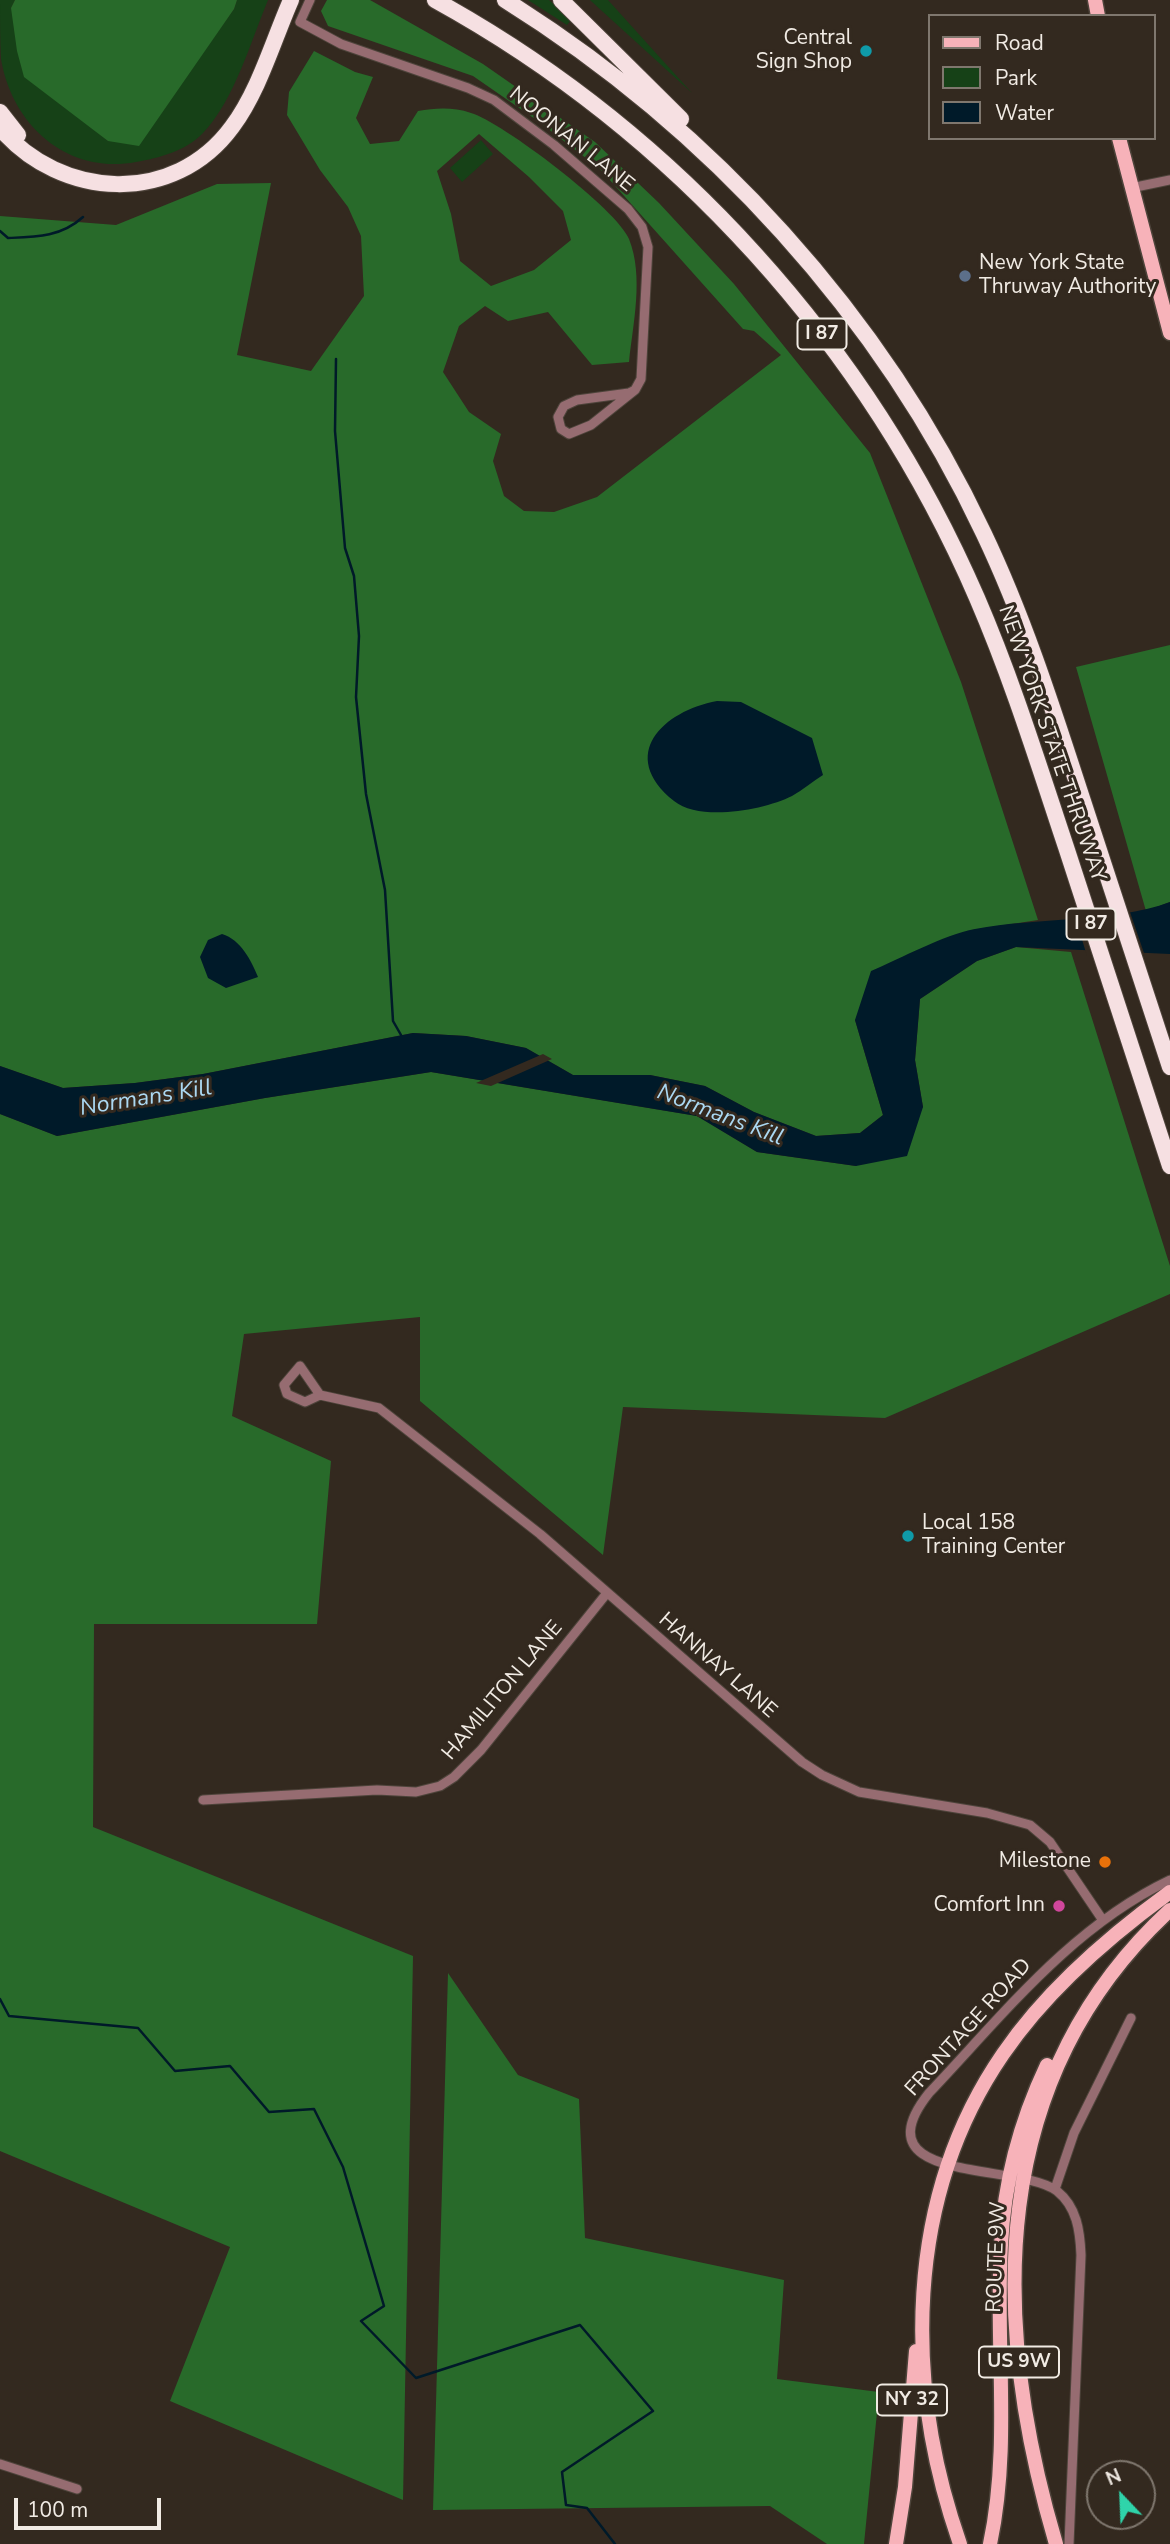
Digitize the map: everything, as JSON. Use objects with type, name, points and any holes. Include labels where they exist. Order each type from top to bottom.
[{"type":"highway","points":[[0,112],[35,150],[76,171],[122,176],[160,169],[199,148],[227,118],[282,0]]},
{"type":"highway","points":[[0,128],[29,157],[77,180],[110,186],[132,185],[175,173],[206,154],[235,124],[291,0]]},
{"type":"highway","name":"NEW YORK STATE THRUWAY","points":[[435,0],[551,73],[644,145],[736,233],[821,333],[899,448],[956,551],[997,645],[1170,1166]]},
{"type":"highway","name":"NEW YORK STATE THRUWAY","points":[[505,0],[626,85],[741,188],[814,268],[871,343],[922,418],[962,489],[1016,608],[1169,1063]]},
{"type":"highway","points":[[561,0],[738,175],[741,188]]},
{"type":"main road","points":[[1119,140],[1170,333]]},
{"type":"main road","points":[[960,2544],[932,2435],[925,2384],[922,2314],[929,2240],[946,2165],[975,2099],[1021,2030],[1091,1957],[1170,1892]]},
{"type":"main road","name":"US 9W","points":[[1016,2177],[1055,2069],[1087,2012],[1125,1957],[1170,1910]]},
{"type":"main road","points":[[990,2544],[1000,2468],[1001,2246],[1016,2177]]},
{"type":"main road","name":"ROUTE 9W","points":[[1016,2177],[1014,2251],[1018,2358],[1031,2449],[1056,2544]]},
{"type":"main road","name":"NY 32","points":[[896,2544],[905,2487],[915,2354],[922,2314]]},
{"type":"street","name":"NOONAN LANE","points":[[310,0],[300,22],[341,44],[468,88],[494,100],[554,145],[634,215],[645,235],[648,256],[643,370],[635,390]]},
{"type":"street","points":[[1131,188],[1170,180]]},
{"type":"street","points":[[635,390],[583,430],[569,434],[561,429],[560,411],[570,402],[635,390]]},
{"type":"street","name":"HANNAY LANE","points":[[320,1395],[379,1408],[540,1534],[802,1762],[822,1775],[859,1792],[987,1813],[1030,1825],[1051,1842],[1102,1919]]},
{"type":"street","name":"HAMILITON LANE","points":[[203,1800],[377,1790],[415,1792],[440,1786],[454,1777],[481,1750],[607,1593]]},
{"type":"street","name":"FRONTAGE ROAD","points":[[1055,2189],[1038,2180],[946,2165],[925,2156],[915,2145],[911,2127],[917,2110],[1046,1969],[1102,1919],[1170,1880]]},
{"type":"street","points":[[1069,2544],[1081,2244],[1072,2209],[1055,2189],[1074,2133],[1131,2018]]},
{"type":"street","points":[[0,2464],[78,2489]]},
{"type":"green space","points":[[0,0],[15,0],[11,8],[81,118],[108,141],[198,59],[234,9],[237,0],[268,0],[233,88],[203,133],[189,145],[163,156],[111,164],[87,161],[66,153],[30,124],[17,105],[7,83],[1,59]]},
{"type":"green space","points":[[15,0],[237,0],[234,9],[139,146],[108,141],[24,77],[11,8]]},
{"type":"green space","points":[[327,0],[370,0],[483,64],[595,142],[659,203],[734,284],[870,453],[961,682],[1038,920],[972,930],[855,1020],[883,1115],[860,1133],[816,1136],[754,1112],[705,1086],[650,1075],[573,1075],[526,1048],[466,1036],[413,1033],[203,1074],[135,1083],[63,1088],[0,1066],[0,216],[116,225],[217,184],[271,183],[237,355],[311,371],[364,296],[361,236],[348,207],[320,170],[287,115],[289,92],[314,51],[355,72],[373,77],[356,118],[370,144],[399,141],[418,111],[444,109],[471,113],[507,132],[558,168],[604,208],[629,239],[637,284],[629,362],[592,365],[548,312],[508,321],[485,306],[459,326],[443,372],[469,412],[501,434],[493,461],[504,496],[524,511],[554,512],[597,497],[781,355],[754,331],[743,329],[600,169],[538,121],[473,76],[328,26],[321,11]],"holes":[[[479,134],[563,211],[571,240],[534,270],[491,286],[460,261],[451,214],[437,171]]]},
{"type":"green space","points":[[528,0],[549,0],[571,20],[567,25]]},
{"type":"green space","points":[[608,0],[692,93],[591,1]]},
{"type":"green space","points":[[481,140],[493,154],[462,182],[450,168]]},
{"type":"green space","points":[[1170,645],[1170,902],[1146,911],[1076,667]]},
{"type":"green space","points":[[1016,947],[1071,952],[1170,1266],[1170,1294],[885,1418],[623,1407],[603,1555],[420,1401],[420,1317],[244,1334],[232,1416],[331,1461],[317,1624],[94,1624],[93,1827],[413,1956],[403,2500],[170,2401],[230,2247],[0,2151],[0,1114],[57,1136],[265,1098],[431,1072],[697,1116],[757,1152],[856,1166],[923,1107],[915,1060],[920,999],[977,961]]},
{"type":"green space","points":[[448,1973],[518,2075],[579,2099],[585,2238],[784,2280],[777,2379],[879,2392],[864,2544],[827,2544],[770,2506],[433,2510]]},
{"type":"water","points":[[717,701],[741,702],[812,738],[823,775],[780,801],[732,812],[699,811],[674,801],[657,784],[649,767],[648,752],[654,738],[679,714]]},
{"type":"water","name":"Normans Kill","points":[[1170,902],[1170,954],[1016,947],[977,961],[920,999],[915,1060],[923,1107],[907,1156],[856,1166],[757,1152],[697,1116],[431,1072],[265,1098],[57,1136],[0,1114],[0,1066],[63,1088],[135,1083],[203,1074],[413,1033],[466,1036],[526,1048],[573,1075],[650,1075],[705,1086],[754,1112],[816,1136],[860,1133],[883,1115],[855,1020],[871,971],[936,941],[975,929],[1100,917],[1148,909]]},
{"type":"water","points":[[222,934],[240,946],[258,977],[226,988],[208,978],[200,957],[208,940]]},
{"type":"pier","points":[[1129,909],[1145,956],[1087,956],[1074,913]]},
{"type":"pier","points":[[543,1054],[552,1059],[491,1086],[476,1083]]},
{"type":"waterway","points":[[0,231],[8,238],[48,235],[66,229],[83,217]]},
{"type":"waterway","points":[[336,359],[335,431],[345,548],[354,576],[359,636],[356,697],[366,794],[385,890],[393,1021],[401,1035]]},
{"type":"waterway","points":[[0,1999],[9,2016],[138,2028],[175,2071],[230,2066],[269,2112],[314,2109],[343,2167],[384,2306],[361,2321],[416,2378],[580,2325],[653,2411],[562,2472],[566,2505],[587,2508],[615,2544]]},
{"type":"place","name":"Central Sign Shop","points":[[866,51]]},
{"type":"place","name":"New York State Thruway Authority","points":[[965,276]]},
{"type":"place","name":"Local 158 Training Center","points":[[908,1536]]},
{"type":"place","name":"Milestone","points":[[1105,1862]]},
{"type":"place","name":"Comfort Inn","points":[[1059,1906]]}]
